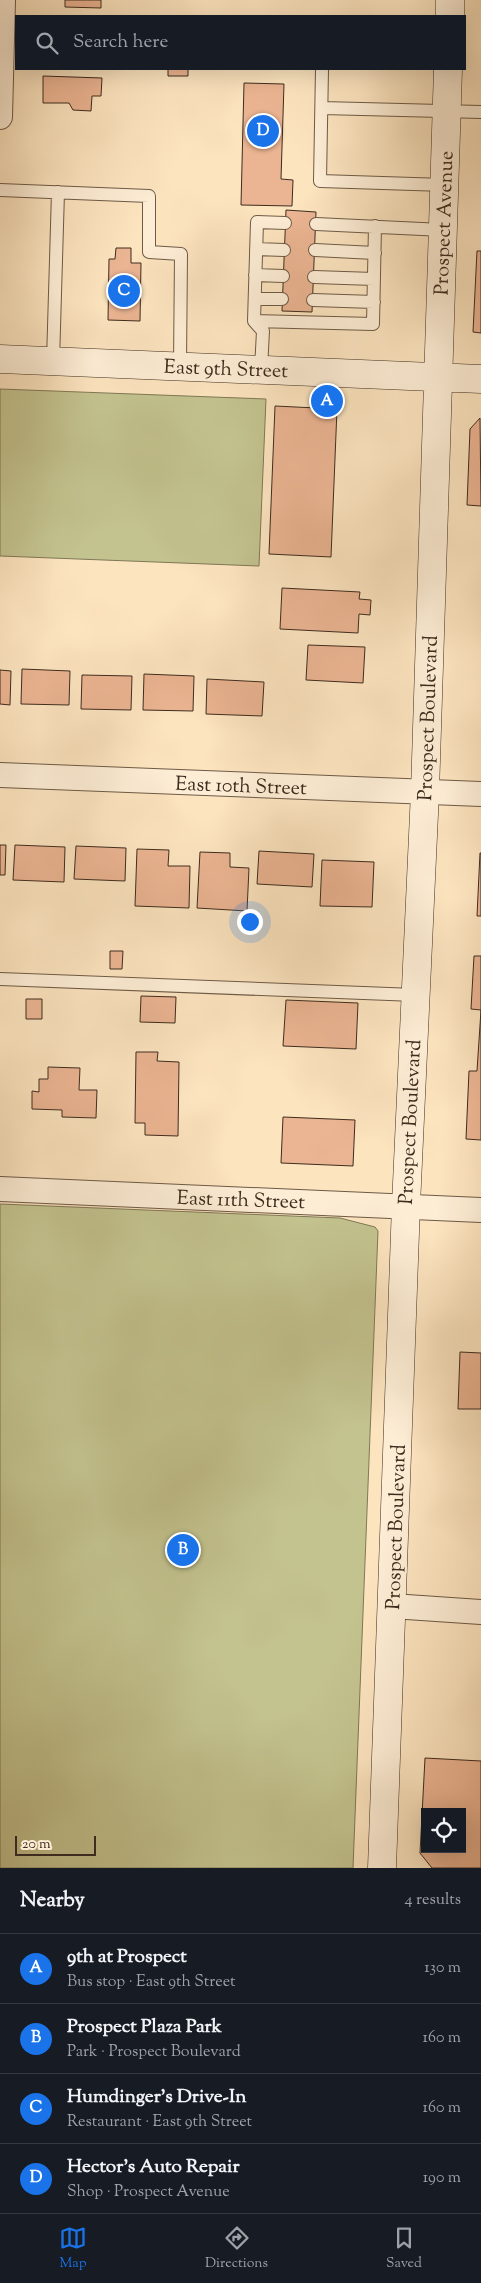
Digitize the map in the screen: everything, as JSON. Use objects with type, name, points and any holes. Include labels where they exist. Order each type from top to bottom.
[{"type":"main road","points":[[450,0],[450,15]]},
{"type":"main road","name":"Prospect Avenue","points":[[438,376],[448,70]]},
{"type":"main road","name":"East 9th Street","points":[[0,359],[481,379]]},
{"type":"main road","name":"Prospect Boulevard","points":[[382,1868],[406,1205],[425,792],[438,376]]},
{"type":"street","points":[[0,116],[3,0]]},
{"type":"street","name":"East 10th Street","points":[[0,775],[481,794]]},
{"type":"street","name":"East 11th Street","points":[[0,1189],[406,1205],[481,1210]]},
{"type":"street","points":[[392,1606],[481,1612]]},
{"type":"lane","points":[[322,70],[320,180],[445,185]]},
{"type":"lane","points":[[322,108],[481,112]]},
{"type":"lane","points":[[0,190],[149,196],[149,252],[181,254],[180,366]]},
{"type":"lane","points":[[53,361],[58,192]]},
{"type":"lane","points":[[261,369],[263,331],[254,321],[257,222],[285,223]]},
{"type":"lane","points":[[316,224],[443,230]]},
{"type":"lane","points":[[254,321],[373,324],[376,226]]},
{"type":"lane","points":[[256,249],[284,250]]},
{"type":"lane","points":[[315,250],[375,253]]},
{"type":"lane","points":[[255,275],[283,276]]},
{"type":"lane","points":[[314,277],[374,279]]},
{"type":"lane","points":[[255,299],[282,299]]},
{"type":"lane","points":[[313,300],[374,302]]},
{"type":"lane","points":[[0,979],[415,995]]},
{"type":"green space","points":[[0,389],[266,399],[259,566],[0,556]]},
{"type":"green space","points":[[0,1204],[340,1218],[375,1227],[378,1231],[353,1868],[0,1868]]},
{"type":"building","points":[[65,0],[101,0],[101,8],[65,7]]},
{"type":"building","points":[[168,70],[188,70],[188,76],[168,76]]},
{"type":"building","points":[[43,76],[102,78],[101,96],[92,96],[91,111],[73,110],[69,103],[43,103]]},
{"type":"building","points":[[244,83],[284,84],[281,179],[293,180],[292,206],[241,205]]},
{"type":"building","points":[[286,210],[316,212],[312,312],[282,311]]},
{"type":"building","points":[[116,248],[131,248],[131,263],[141,263],[140,321],[108,320],[109,259],[115,259]]},
{"type":"building","points":[[477,251],[481,251],[481,333],[473,332]]},
{"type":"building","points":[[275,406],[337,409],[331,557],[269,554]]},
{"type":"building","points":[[480,418],[481,506],[467,505],[470,429]]},
{"type":"building","points":[[282,588],[360,592],[359,599],[371,600],[370,615],[359,614],[358,633],[280,629]]},
{"type":"building","points":[[308,645],[365,647],[363,683],[306,680]]},
{"type":"building","points":[[22,669],[70,671],[69,705],[21,704]]},
{"type":"building","points":[[0,670],[11,671],[10,705],[0,704]]},
{"type":"building","points":[[144,674],[194,676],[193,711],[143,710]]},
{"type":"building","points":[[82,675],[132,676],[131,710],[81,709]]},
{"type":"building","points":[[207,679],[264,682],[262,716],[206,714]]},
{"type":"building","points":[[0,845],[6,845],[5,875],[0,875]]},
{"type":"building","points":[[15,845],[65,847],[64,882],[13,880]]},
{"type":"building","points":[[76,846],[126,848],[125,881],[74,879]]},
{"type":"building","points":[[137,849],[169,850],[168,866],[190,866],[189,908],[135,906]]},
{"type":"building","points":[[259,851],[314,854],[312,887],[257,884]]},
{"type":"building","points":[[200,852],[230,853],[230,867],[249,868],[247,911],[197,908]]},
{"type":"building","points":[[480,853],[481,916],[477,916]]},
{"type":"building","points":[[322,860],[374,862],[372,907],[320,906]]},
{"type":"building","points":[[110,951],[123,951],[122,969],[110,969]]},
{"type":"building","points":[[474,956],[481,956],[481,1010],[471,1009]]},
{"type":"building","points":[[141,996],[176,997],[175,1023],[140,1022]]},
{"type":"building","points":[[26,999],[42,999],[42,1019],[26,1019]]},
{"type":"building","points":[[286,1000],[358,1003],[356,1049],[283,1046]]},
{"type":"building","points":[[481,1010],[481,1140],[466,1139],[469,1071],[477,1071]]},
{"type":"building","points":[[136,1052],[158,1052],[157,1061],[179,1062],[178,1136],[145,1135],[145,1123],[135,1123]]},
{"type":"building","points":[[48,1067],[80,1068],[79,1090],[97,1090],[96,1118],[62,1117],[62,1110],[32,1109],[32,1091],[39,1092],[39,1079],[48,1079]]},
{"type":"building","points":[[283,1117],[355,1120],[353,1166],[281,1163]]},
{"type":"building","points":[[460,1352],[481,1353],[481,1409],[458,1409]]},
{"type":"building","points":[[425,1758],[481,1761],[481,1868],[432,1868],[420,1853],[421,1834],[421,1853],[466,1853],[466,1808],[422,1808]]},
{"type":"place","name":"Hector's Auto Repair","points":[[263,131]]},
{"type":"place","name":"Humdinger's Drive-In","points":[[124,291]]},
{"type":"place","name":"9th at Prospect","points":[[327,401]]},
{"type":"place","name":"Prospect Plaza Park","points":[[183,1550]]}]
